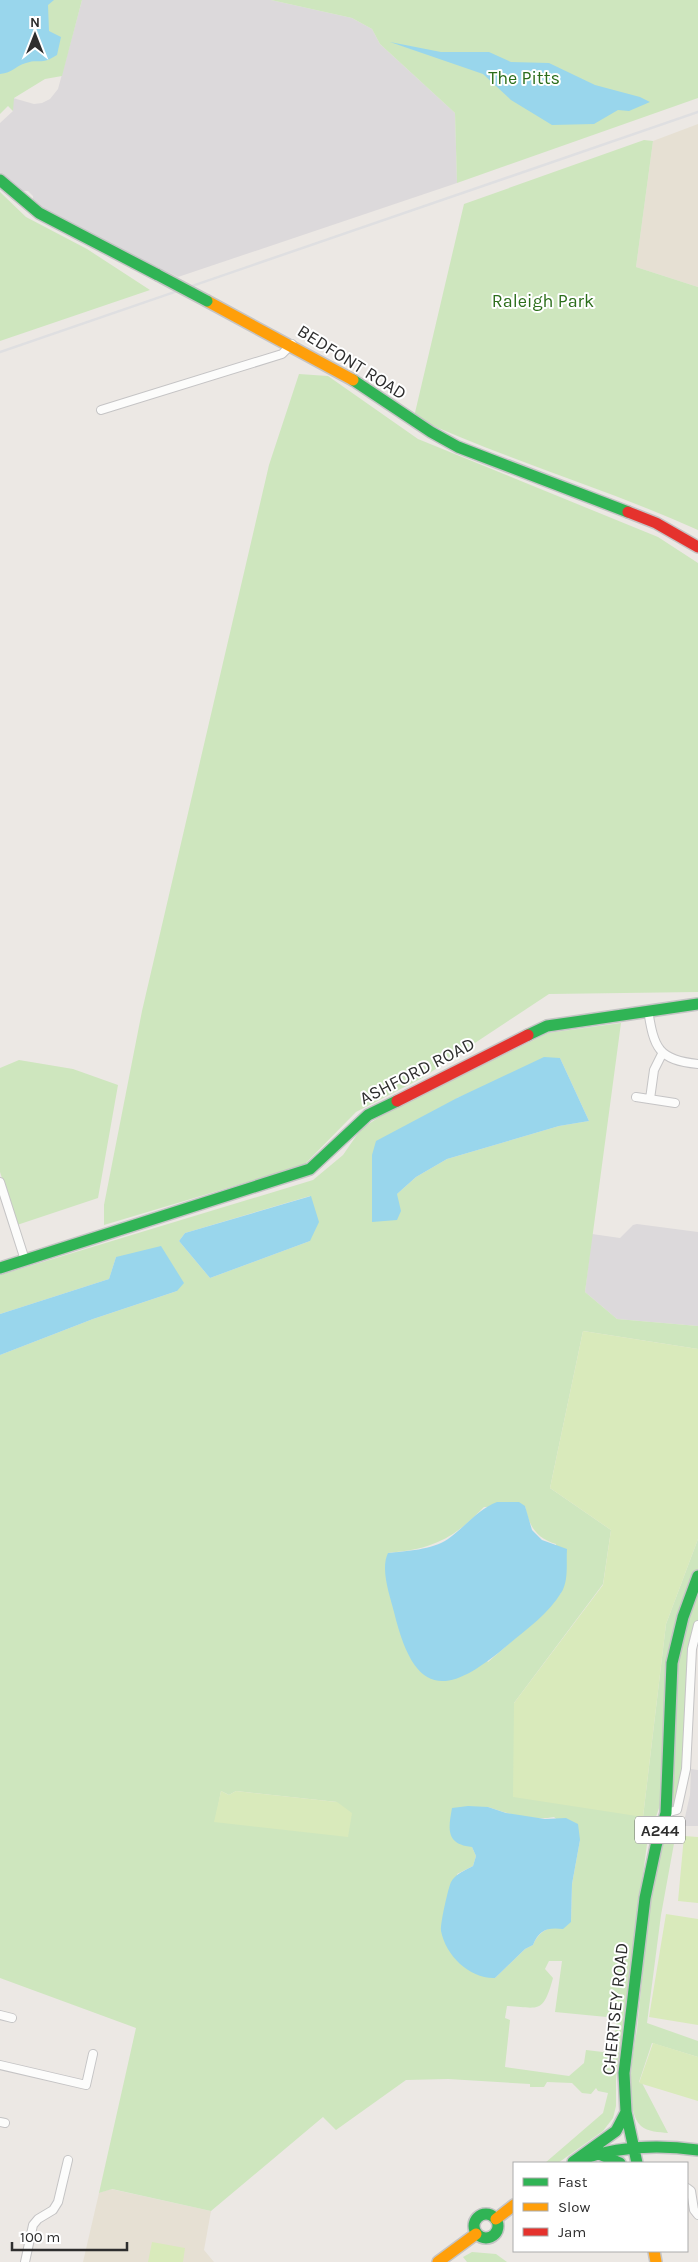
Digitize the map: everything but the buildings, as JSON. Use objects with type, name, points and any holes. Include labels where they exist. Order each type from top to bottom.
[{"type":"main road","name":"BEDFONT ROAD","points":[[0,180],[39,213],[292,344],[357,382],[429,433],[458,447],[656,523],[698,547]]},
{"type":"main road","name":"ASHFORD ROAD","points":[[0,1268],[310,1169],[368,1115],[547,1026],[698,1004]]},
{"type":"main road","name":"CHERTSEY ROAD","points":[[634,2147],[626,2112],[624,2073],[645,1898],[656,1846],[666,1813],[672,1663],[683,1617],[698,1576]]},
{"type":"main road","points":[[574,2162],[616,2132],[626,2112]]},
{"type":"main road","points":[[576,2162],[597,2154],[656,2144],[698,2150]]},
{"type":"main road","name":"A244","points":[[634,2147],[637,2162]]},
{"type":"main road","points":[[597,2154],[617,2162]]},
{"type":"main road","points":[[496,2219],[513,2206]]},
{"type":"main road","points":[[488,2214],[496,2219],[498,2228],[493,2236],[486,2239],[476,2234],[473,2225],[478,2216],[488,2214]]},
{"type":"main road","points":[[438,2262],[476,2234]]},
{"type":"street","points":[[101,410],[282,354],[292,344]]},
{"type":"street","points":[[648,1010],[652,1035],[662,1054],[669,1059],[698,1064]]},
{"type":"street","points":[[650,1099],[654,1070],[662,1054]]},
{"type":"street","points":[[636,1097],[675,1103]]},
{"type":"street","points":[[0,1182],[25,1260]]},
{"type":"street","name":"CHERTSEY ROAD","points":[[666,1813],[677,1810],[683,1788],[694,1673],[692,1650],[698,1624]]},
{"type":"street","points":[[0,2015],[12,2018]]},
{"type":"street","points":[[0,2065],[86,2085],[93,2054]]},
{"type":"street","points":[[25,2262],[34,2225],[38,2219],[53,2210],[58,2202],[68,2160]]},
{"type":"street","points":[[688,2189],[691,2191],[694,2210],[698,2215]]},
{"type":"shaded area","points":[[82,0],[271,0],[352,18],[372,29],[380,44],[455,113],[457,183],[178,277],[43,212],[33,202],[33,196],[28,191],[18,191],[0,173],[0,123],[13,111],[13,98],[34,104],[42,103],[50,99],[58,89]]},
{"type":"shaded area","points":[[698,124],[698,287],[636,267],[653,141]]},
{"type":"shaded area","points":[[633,1225],[698,1232],[698,1326],[617,1319],[585,1292],[592,1234],[620,1238]]},
{"type":"shaded area","points":[[691,1769],[698,1770],[698,1826],[683,1826],[690,1795]]},
{"type":"shaded area","points":[[111,2189],[211,2211],[204,2250],[214,2262],[83,2262],[99,2193]]},
{"type":"green space","points":[[0,0],[82,0],[62,76],[45,79],[14,98],[13,111],[8,106],[0,114]]},
{"type":"green space","name":"The Pitts","points":[[271,0],[698,0],[698,98],[457,183],[455,113],[380,44],[372,29],[352,18]]},
{"type":"green space","name":"Raleigh Park","points":[[644,140],[653,141],[636,267],[698,287],[698,530],[485,447],[414,417],[464,204]]},
{"type":"green space","points":[[0,192],[26,217],[87,249],[150,290],[0,341]]},
{"type":"green space","points":[[299,374],[328,376],[418,439],[658,537],[698,563],[698,992],[549,994],[422,1078],[356,1112],[304,1165],[104,1225],[104,1205],[142,1011],[269,465]]},
{"type":"green space","points":[[621,1023],[585,1292],[617,1319],[698,1326],[698,1349],[583,1331],[550,1488],[611,1530],[603,1584],[514,1703],[643,1817],[666,1624],[698,1539],[698,1570],[683,1607],[663,1796],[647,1844],[616,2079],[616,2106],[613,2118],[603,2131],[559,2162],[546,2162],[603,2113],[608,2093],[598,2091],[596,2088],[591,2094],[582,2093],[572,2083],[547,2082],[544,2087],[530,2087],[530,2084],[448,2079],[406,2080],[336,2130],[323,2117],[211,2211],[112,2189],[99,2193],[136,2028],[0,1978],[0,1355],[93,1319],[177,1291],[116,1257],[109,1279],[0,1314],[0,1275],[313,1180],[343,1155],[361,1129],[387,1112],[548,1033]],"holes":[[[560,1058],[589,1121],[559,1126],[447,1159],[416,1177],[397,1194],[457,1098]],[[310,1196],[310,1241],[210,1278],[179,1241],[185,1233]],[[525,1506],[531,1525],[538,1535],[556,1544],[561,1593],[537,1619],[488,1662],[388,1553],[418,1549],[452,1535],[484,1507]],[[221,1791],[229,1795],[236,1791],[337,1802],[215,1822]],[[488,1807],[529,1817],[554,1817],[580,1840],[572,1884],[571,1922],[544,1931],[533,1945],[525,1949],[495,1978],[457,1874],[473,1866],[476,1856],[472,1847]],[[549,1961],[562,1961],[555,2012],[617,2018],[613,2048],[603,2052],[586,2050],[584,2063],[569,2076],[505,2067],[510,2020],[505,2018],[507,2006],[533,2008],[543,2003],[550,1990],[553,1978],[545,1969]]]},
{"type":"green space","points":[[19,1060],[73,1069],[118,1085],[98,1198],[17,1225],[0,1172],[0,1068]]},
{"type":"green space","points":[[583,1331],[698,1349],[698,1539],[666,1624],[643,1817],[513,1797],[514,1703],[603,1585],[611,1530],[550,1488]]},
{"type":"green space","points":[[698,1576],[698,1625],[695,1634],[686,1769],[674,1812],[665,1801],[670,1693]]},
{"type":"green space","points":[[221,1791],[229,1795],[236,1791],[337,1802],[352,1813],[348,1837],[214,1822]]},
{"type":"green space","points":[[677,1827],[661,1915],[647,2023],[698,2041],[698,2057],[652,2043],[639,2082],[642,2083],[668,2133],[650,2131],[641,2126],[635,2118],[632,2107],[631,2080],[657,1828]]},
{"type":"green space","points":[[684,1836],[698,1837],[698,1903],[678,1901]]},
{"type":"green space","points":[[666,1914],[698,1919],[698,2025],[649,2017]]},
{"type":"green space","points":[[653,2043],[698,2057],[698,2101],[639,2083]]},
{"type":"green space","points":[[152,2242],[185,2248],[183,2262],[148,2262]]},
{"type":"green space","points":[[472,2252],[496,2254],[507,2262],[467,2262],[463,2257]]},
{"type":"water","points":[[0,0],[54,0],[48,5],[49,31],[61,37],[57,55],[47,60],[26,63],[0,74]]},
{"type":"water","points":[[390,42],[441,52],[489,52],[511,62],[549,63],[595,85],[640,97],[650,102],[629,111],[618,110],[594,124],[552,125],[511,100],[483,74]]},
{"type":"water","points":[[544,1057],[560,1058],[589,1121],[559,1126],[447,1159],[416,1177],[397,1194],[401,1211],[397,1220],[372,1222],[372,1155],[376,1141],[457,1098]]},
{"type":"water","points":[[311,1196],[319,1222],[310,1241],[210,1278],[179,1241],[185,1233]]},
{"type":"water","points":[[161,1246],[184,1283],[177,1291],[93,1319],[0,1355],[0,1314],[109,1279],[116,1257]]},
{"type":"water","points":[[497,1502],[519,1502],[525,1506],[532,1530],[542,1540],[567,1549],[564,1588],[544,1614],[487,1661],[468,1674],[451,1680],[436,1680],[423,1674],[412,1661],[402,1641],[386,1582],[385,1567],[388,1553],[419,1549],[442,1543],[484,1509]]},
{"type":"water","points":[[468,1806],[488,1807],[506,1813],[545,1819],[566,1818],[578,1824],[580,1840],[572,1884],[571,1922],[563,1929],[548,1929],[541,1933],[533,1945],[525,1949],[495,1978],[477,1975],[461,1964],[448,1949],[441,1931],[444,1906],[451,1882],[458,1874],[473,1866],[476,1856],[472,1847],[457,1843],[453,1839],[450,1829],[452,1808]]},
{"type":"railway","points":[[0,352],[698,112]]},
{"type":"traffic: fast","points":[[0,180],[39,213],[158,275]]},
{"type":"traffic: fast","points":[[158,275],[207,301]]},
{"type":"traffic: fast","points":[[353,380],[431,432],[458,447],[628,512]]},
{"type":"traffic: fast","points":[[528,1035],[547,1026],[698,1004]]},
{"type":"traffic: fast","points":[[0,1268],[310,1169],[368,1115],[397,1101]]},
{"type":"traffic: fast","points":[[637,2162],[626,2112],[624,2073],[645,1898],[656,1846],[666,1813],[672,1663],[683,1617],[698,1576]]},
{"type":"traffic: fast","points":[[573,2162],[616,2131],[626,2112]]},
{"type":"traffic: fast","points":[[579,2160],[623,2149],[668,2147],[698,2150]]},
{"type":"traffic: fast","points":[[599,2154],[618,2162]]},
{"type":"traffic: fast","points":[[486,2214],[495,2217],[498,2226],[495,2235],[486,2238],[477,2235],[474,2226],[477,2217],[486,2214]]},
{"type":"traffic: slow","points":[[207,301],[353,380]]},
{"type":"traffic: slow","points":[[496,2219],[513,2206]]},
{"type":"traffic: slow","points":[[438,2262],[476,2234]]},
{"type":"traffic: slow","points":[[654,2252],[656,2262]]},
{"type":"traffic: jam","points":[[628,512],[656,523],[698,547]]},
{"type":"traffic: jam","points":[[397,1101],[528,1035]]}]
